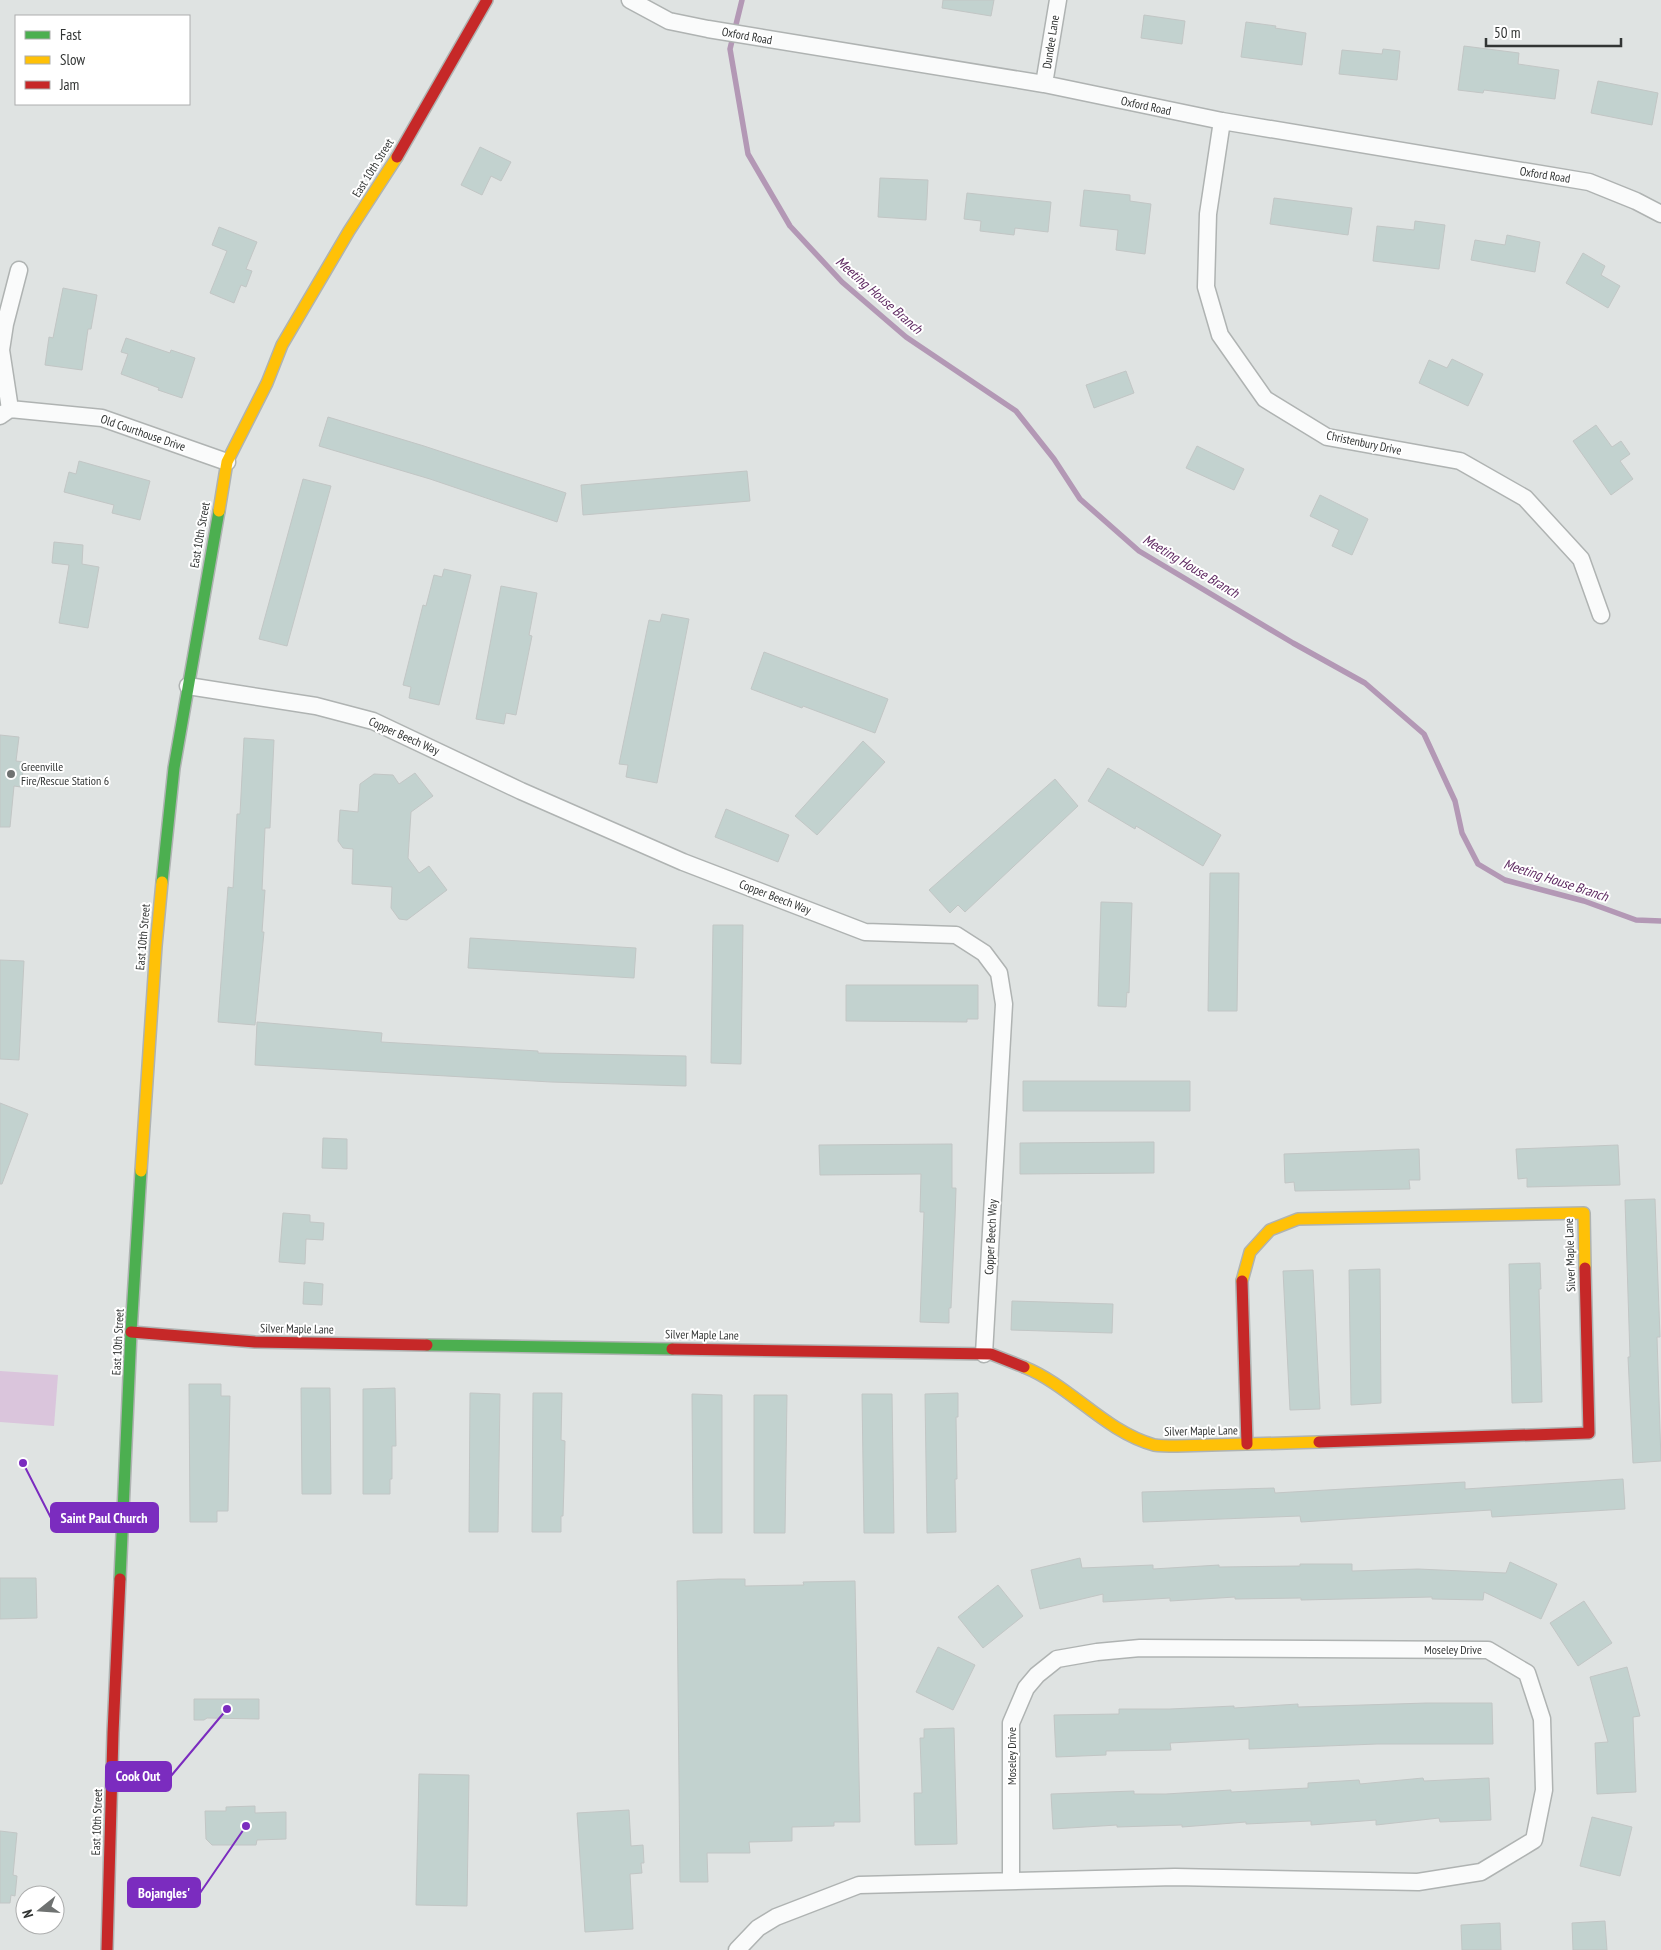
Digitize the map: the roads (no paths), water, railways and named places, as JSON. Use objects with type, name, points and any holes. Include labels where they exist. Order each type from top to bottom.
[{"type":"street","name":"East 10th Street","points":[[107,1950],[113,1733],[131,1332],[156,946],[174,768],[227,462],[267,383],[282,345],[349,231],[402,150],[487,0]]},
{"type":"street","name":"Oxford Road","points":[[630,0],[668,21],[708,29],[1044,84],[1222,121],[1589,182],[1636,201],[1661,214]]},
{"type":"street","name":"Dundee Lane","points":[[1044,84],[1058,0]]},
{"type":"street","name":"Christenbury Drive","points":[[1222,121],[1208,214],[1206,287],[1220,335],[1265,399],[1327,438],[1460,461],[1525,498],[1581,559],[1601,615]]},
{"type":"street","points":[[5,413],[1,350],[5,324],[19,270]]},
{"type":"street","name":"Old Courthouse Drive","points":[[5,413],[102,418],[227,462]]},
{"type":"street","name":"Copper Beech Way","points":[[188,686],[316,706],[373,721],[520,791],[683,862],[865,932],[956,935],[984,953],[999,973],[1004,1004],[984,1354]]},
{"type":"street","name":"Silver Maple Lane","points":[[131,1332],[256,1342],[992,1354],[1043,1375],[1124,1433],[1155,1445],[1177,1446],[1247,1444],[1589,1433],[1584,1213],[1298,1219],[1270,1230],[1250,1252],[1242,1277],[1247,1444]]},
{"type":"street","name":"Moseley Drive","points":[[737,1950],[758,1928],[776,1917],[859,1885],[1175,1877],[1418,1882],[1481,1872],[1534,1840],[1544,1790],[1542,1719],[1527,1673],[1488,1650],[1140,1648],[1097,1652],[1057,1660],[1037,1675],[1026,1688],[1011,1722],[1011,1880]]},
{"type":"waterway","name":"Meeting House Branch","points":[[742,0],[730,49],[748,154],[790,226],[842,282],[906,337],[1016,411],[1054,459],[1080,499],[1139,551],[1293,643],[1365,683],[1424,734],[1455,801],[1462,833],[1478,864],[1505,880],[1584,901],[1636,920],[1661,921]]},
{"type":"place","name":"Greenville Fire/Rescue Station 6","points":[[11,774]]},
{"type":"place","name":"Saint Paul Church","points":[[23,1463]]},
{"type":"place","name":"Cook Out","points":[[227,1709]]},
{"type":"place","name":"Bojangles'","points":[[246,1826]]}]
